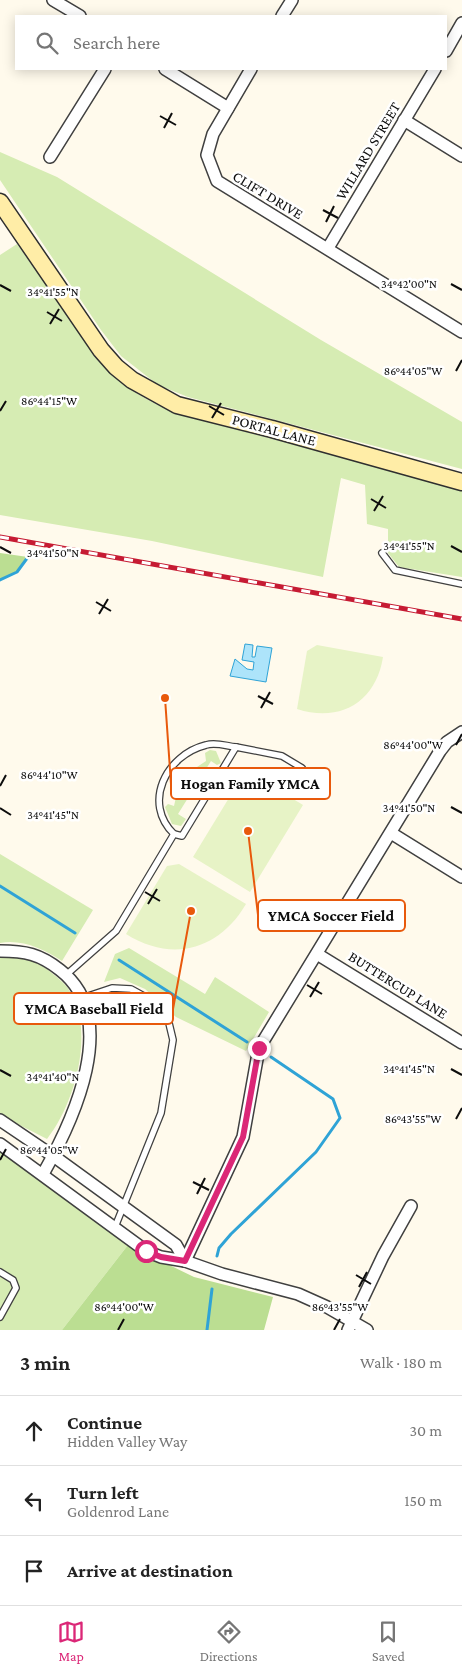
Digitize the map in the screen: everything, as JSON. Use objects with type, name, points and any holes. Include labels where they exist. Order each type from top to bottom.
[{"type":"street","points":[[53,0],[78,15]]},
{"type":"street","points":[[283,15],[292,0]]},
{"type":"street","points":[[447,48],[462,24]]},
{"type":"street","points":[[50,158],[104,70]]},
{"type":"street","points":[[167,70],[228,108]]},
{"type":"street","name":"CLIFT DRIVE","points":[[250,70],[213,134],[207,155],[217,181],[462,332]]},
{"type":"street","name":"WILLARD STREET","points":[[328,248],[434,70]]},
{"type":"street","points":[[404,120],[462,156]]},
{"type":"street","name":"PORTAL LANE","points":[[0,202],[101,350],[116,367],[147,391],[177,405],[272,429],[462,482]]},
{"type":"street","points":[[185,1261],[243,1137],[259,1048],[440,751],[447,742],[462,732]]},
{"type":"street","points":[[391,833],[462,877]]},
{"type":"street","points":[[0,950],[22,950],[41,957],[66,974],[74,983],[82,998],[90,1043],[85,1077],[73,1118],[43,1174]]},
{"type":"street","name":"BUTTERCUP LANE","points":[[317,954],[462,1043]]},
{"type":"street","points":[[0,1120],[176,1245],[185,1261]]},
{"type":"street","points":[[0,1144],[146,1251],[161,1257],[185,1261],[222,1274],[298,1294],[349,1325],[367,1330]]},
{"type":"street","points":[[349,1325],[411,1206]]},
{"type":"lane","points":[[382,553],[395,570],[462,584]]},
{"type":"lane","points":[[236,747],[182,836],[174,834],[160,818],[158,803],[167,770],[174,762],[203,745],[213,743],[236,747],[282,756],[302,768]]},
{"type":"lane","points":[[66,974],[116,931],[174,834]]},
{"type":"lane","points":[[82,998],[112,988],[131,989],[153,1001],[168,1019],[173,1040],[161,1113],[115,1227]]},
{"type":"lane","points":[[0,1272],[13,1280],[16,1288],[0,1317]]},
{"type":"green space","points":[[0,152],[57,177],[321,340],[462,422],[462,469],[188,397],[158,385],[121,356],[101,330],[0,180]]},
{"type":"green space","points":[[17,244],[101,363],[127,387],[157,405],[179,414],[462,489],[462,577],[399,567],[388,553],[388,529],[367,524],[365,485],[341,478],[323,577],[152,541],[0,515],[0,255]]},
{"type":"green space","points":[[0,553],[28,557],[17,572],[0,580]]},
{"type":"green space","points":[[317,645],[383,657],[373,686],[354,705],[341,711],[328,713],[313,713],[297,709],[307,651]]},
{"type":"green space","points":[[210,750],[216,751],[221,763],[217,765],[211,761],[178,814],[186,819],[181,826],[172,824],[165,807],[168,804],[174,806],[179,784],[170,780],[178,768],[185,775],[206,761],[205,753]]},
{"type":"green space","points":[[246,770],[303,805],[250,892],[193,857]]},
{"type":"green space","points":[[0,854],[93,910],[62,961],[33,946],[16,942],[0,943]]},
{"type":"green space","points":[[179,864],[246,904],[235,920],[208,941],[193,947],[177,949],[160,948],[143,943],[126,934],[167,866]]},
{"type":"green space","points":[[129,948],[205,994],[215,977],[269,1012],[246,1051],[176,1017],[145,989],[120,978],[104,982],[115,954]]},
{"type":"green space","points":[[0,957],[22,958],[47,969],[67,987],[76,1004],[80,1023],[79,1065],[74,1086],[66,1106],[47,1139],[0,1115]]},
{"type":"green space","points":[[0,1152],[128,1245],[62,1330],[0,1330]]},
{"type":"green space","points":[[128,1245],[194,1277],[273,1297],[264,1330],[62,1330]]},
{"type":"water","points":[[245,644],[253,645],[252,657],[255,657],[257,646],[272,648],[266,682],[230,676],[235,659],[247,669],[253,670],[254,662],[242,660]]},
{"type":"waterway","points":[[0,580],[17,572],[28,557]]},
{"type":"waterway","points":[[0,886],[75,933]]},
{"type":"waterway","points":[[119,960],[247,1042]]},
{"type":"waterway","points":[[217,1256],[219,1248],[231,1234],[316,1152],[340,1118],[333,1099],[271,1057]]},
{"type":"waterway","points":[[207,1330],[212,1289]]},
{"type":"railway","points":[[0,537],[462,619]]},
{"type":"place","name":"Hogan Family YMCA","points":[[165,698]]},
{"type":"place","name":"YMCA Soccer Field","points":[[248,831]]},
{"type":"place","name":"YMCA Baseball Field","points":[[191,911]]},
{"type":"route","points":[[146,1251],[161,1257],[185,1261],[243,1137],[259,1048]]}]
